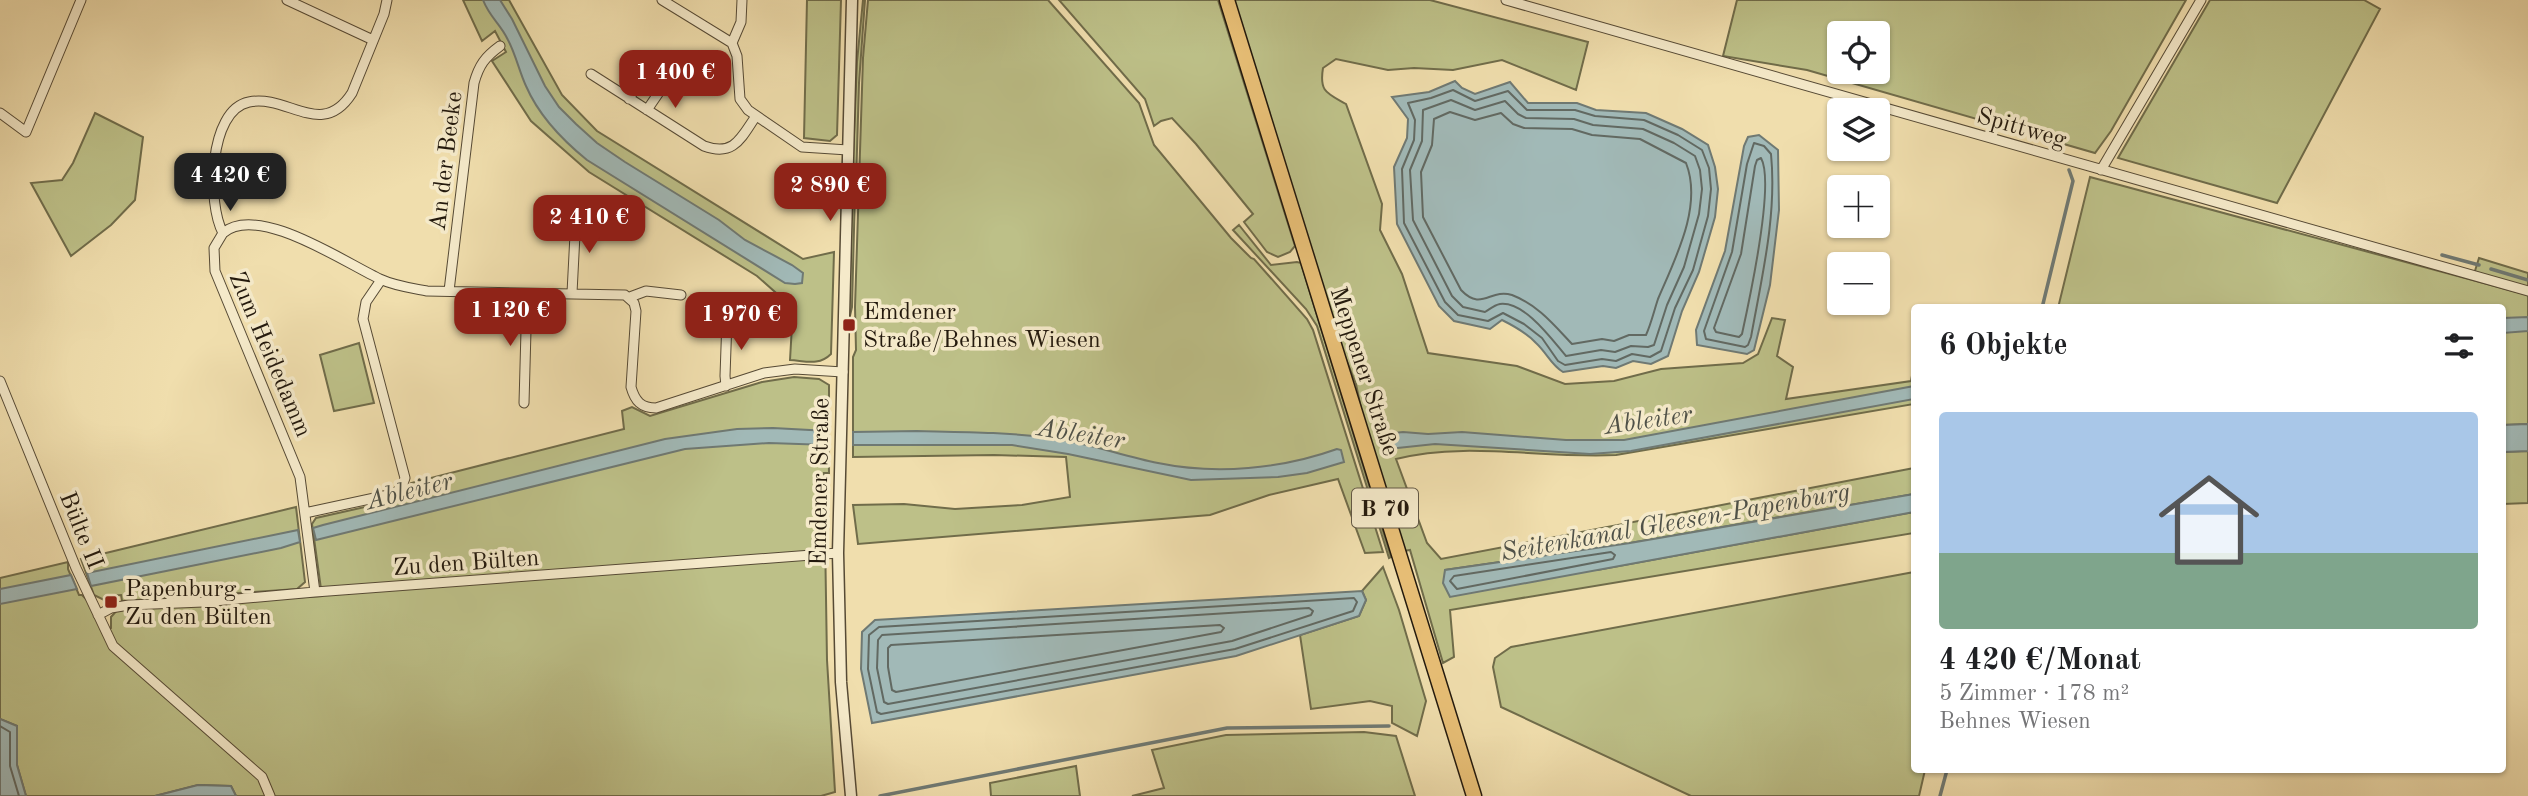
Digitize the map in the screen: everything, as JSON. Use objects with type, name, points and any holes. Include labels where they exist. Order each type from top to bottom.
[{"type":"main road","name":"Meppener Straße","points":[[1227,0],[1474,796]]},
{"type":"street","points":[[0,113],[26,132],[81,0]]},
{"type":"street","points":[[287,0],[373,40]]},
{"type":"street","name":"Zum Heidedamm","points":[[315,592],[300,477],[215,271],[214,248],[222,233],[216,221],[212,171],[224,125],[239,106],[259,101],[317,115],[337,110],[345,103],[352,93],[387,0]]},
{"type":"street","points":[[662,0],[732,43],[737,57],[740,99],[748,110],[802,147],[848,150]]},
{"type":"street","points":[[732,43],[741,22],[742,0]]},
{"type":"street","name":"Emdener Straße","points":[[851,796],[841,682],[838,553],[852,0]]},
{"type":"street","name":"Spittweg","points":[[1506,0],[2528,291]]},
{"type":"street","points":[[2101,170],[2201,0]]},
{"type":"street","name":"An der Beeke","points":[[449,291],[474,83],[479,65],[500,46]]},
{"type":"street","points":[[591,74],[704,146],[718,151],[732,147],[756,116]]},
{"type":"street","points":[[629,99],[643,75],[662,88],[647,110]]},
{"type":"street","points":[[572,293],[576,215]]},
{"type":"street","points":[[222,233],[237,224],[247,223],[303,239],[381,280],[427,291],[619,293],[630,297],[646,291],[681,295]]},
{"type":"street","points":[[305,513],[393,494],[400,490],[405,478],[363,319],[366,302],[381,280]]},
{"type":"street","points":[[524,403],[527,294]]},
{"type":"street","points":[[630,297],[636,311],[631,387],[638,403],[644,407],[656,408],[764,373],[794,369],[842,372]]},
{"type":"street","points":[[726,386],[727,318]]},
{"type":"street","name":"Bülte II","points":[[0,381],[79,576],[113,646],[262,777],[270,796]]},
{"type":"street","name":"Zu den Bülten","points":[[98,615],[111,608],[129,605],[203,602],[838,553]]},
{"type":"green space","points":[[463,0],[509,0],[562,95],[597,131],[803,259],[834,252],[831,354],[817,361],[790,360],[793,308],[757,276],[589,172],[531,121],[492,61],[506,52],[495,31],[482,41]]},
{"type":"green space","points":[[807,0],[841,0],[837,135],[830,141],[804,138]]},
{"type":"green space","points":[[863,0],[856,183],[852,183],[857,62]]},
{"type":"green space","points":[[868,0],[1048,0],[1139,103],[1154,145],[1231,238],[1254,259],[1307,319],[1313,330],[1383,552],[1365,553],[1338,479],[1269,495],[1210,515],[858,544],[853,505],[904,504],[955,509],[1022,505],[1070,497],[1066,457],[853,457],[853,357],[856,350],[863,58]]},
{"type":"green space","points":[[1059,0],[1218,0],[1295,246],[1290,252],[1278,257],[1267,252],[1244,222],[1253,214],[1196,144],[1172,118],[1154,126],[1145,99]]},
{"type":"green space","points":[[1234,0],[1430,0],[1588,42],[1576,90],[1502,60],[1453,70],[1388,70],[1336,59],[1323,68],[1322,82],[1326,91],[1346,104],[1382,204],[1380,230],[1402,274],[1428,353],[1517,366],[1565,384],[1614,381],[1661,369],[1743,363],[1758,354],[1772,318],[1785,320],[1777,356],[1793,367],[1786,399],[1911,381],[1911,405],[1616,455],[1450,451],[1396,459],[1427,543],[1441,559],[1911,469],[1911,495],[1630,543],[1445,570],[1597,570],[1911,513],[1911,533],[1450,610],[1454,657],[1443,663],[1410,550],[1404,551],[1363,418],[1356,384],[1340,344]]},
{"type":"green space","points":[[1737,0],[2186,0],[2111,131],[2095,153],[1856,84],[1890,84],[1890,21],[1827,21],[1827,76],[1723,56]]},
{"type":"green space","points":[[2210,0],[2364,0],[2380,9],[2277,203],[2118,158]]},
{"type":"green space","points":[[95,113],[143,137],[135,200],[111,225],[71,256],[31,183],[62,180],[73,163]]},
{"type":"green space","points":[[2090,177],[2528,295],[2528,424],[2506,425],[2506,304],[2059,304]]},
{"type":"green space","points":[[852,191],[855,191],[852,307],[849,320]]},
{"type":"green space","points":[[1239,225],[1271,265],[1301,263],[1391,557],[1389,558],[1317,326],[1306,309],[1233,230]]},
{"type":"green space","points":[[2479,258],[2528,273],[2528,288],[2474,274]]},
{"type":"green space","points":[[359,343],[374,403],[334,411],[320,355]]},
{"type":"green space","points":[[794,377],[819,379],[829,385],[829,403],[825,403],[824,411],[828,412],[829,473],[824,473],[827,660],[835,792],[821,796],[236,796],[231,786],[198,785],[155,796],[26,796],[17,765],[17,726],[0,719],[0,578],[68,562],[68,569],[79,595],[88,601],[103,631],[111,628],[111,617],[119,608],[322,596],[312,524],[316,518],[396,500],[406,493],[411,483],[624,429],[622,411],[632,407],[650,416],[762,382]]},
{"type":"green space","points":[[2528,451],[2528,503],[2506,504],[2506,452]]},
{"type":"green space","points":[[296,507],[305,582],[297,589],[122,601],[121,595],[108,596],[108,602],[94,595],[81,559]]},
{"type":"green space","points":[[1383,567],[1426,701],[1417,736],[1392,723],[1392,706],[1370,701],[1311,709],[1300,635],[1359,616],[1366,600],[1362,591]]},
{"type":"green space","points":[[1911,573],[1911,773],[1924,773],[1919,796],[1691,796],[1501,707],[1493,667],[1495,658],[1511,647]]},
{"type":"green space","points":[[1364,732],[1396,736],[1415,796],[1132,796],[1164,788],[1152,750],[1226,735]]},
{"type":"green space","points":[[1076,766],[1080,796],[991,796],[990,783]]},
{"type":"water","points":[[483,0],[500,0],[545,86],[559,107],[597,143],[719,220],[745,240],[792,265],[803,273],[802,283],[785,283],[577,152],[537,107],[508,40]]},
{"type":"water","points":[[1455,81],[1475,94],[1510,82],[1528,103],[1577,103],[1596,110],[1646,113],[1682,129],[1708,145],[1718,189],[1715,217],[1699,272],[1682,311],[1668,356],[1651,364],[1633,361],[1616,368],[1603,366],[1563,372],[1532,339],[1502,320],[1490,329],[1454,321],[1439,306],[1397,224],[1394,167],[1407,138],[1408,119],[1392,97],[1429,92]]},
{"type":"water","points":[[1759,135],[1778,150],[1779,210],[1770,285],[1754,350],[1747,354],[1697,345],[1696,330],[1725,251],[1744,146],[1748,137]]},
{"type":"water","points":[[2528,317],[2528,331],[2506,333],[2506,318]]},
{"type":"water","points":[[1911,387],[1911,400],[1631,451],[1590,454],[1435,444],[1385,449],[1382,437],[1385,434],[1403,432],[1462,432],[1566,440],[1624,440]]},
{"type":"water","points":[[2528,424],[2528,451],[2506,452],[2506,425]]},
{"type":"water","points":[[737,429],[828,431],[828,445],[769,443],[685,449],[316,540],[313,528],[665,439]]},
{"type":"water","points":[[853,432],[1000,433],[1050,438],[1158,463],[1203,469],[1271,465],[1337,449],[1341,450],[1344,462],[1307,473],[1278,477],[1191,480],[1012,445],[853,445]]},
{"type":"water","points":[[1911,495],[1911,513],[1450,597],[1443,583],[1445,570],[1630,543]]},
{"type":"water","points":[[298,530],[300,542],[281,548],[91,586],[87,573]]},
{"type":"water","points":[[71,575],[77,589],[0,604],[0,589]]},
{"type":"water","points":[[1362,591],[1366,600],[1359,616],[1236,656],[872,723],[861,669],[862,632],[875,620]]},
{"type":"water","points":[[0,719],[17,726],[17,765],[26,796],[0,796]]},
{"type":"water","points":[[198,785],[231,786],[236,796],[155,796]]},
{"type":"waterway","points":[[2043,304],[2073,181],[2069,170]]},
{"type":"waterway","points":[[2442,255],[2479,265]]},
{"type":"waterway","points":[[2491,269],[2528,280]]},
{"type":"waterway","points":[[880,796],[1227,728],[1389,726]]},
{"type":"waterway","points":[[1940,796],[1946,773]]},
{"type":"place","name":"Emdener Straße/Behnes Wiesen","points":[[849,325]]},
{"type":"place","name":"Papenburg - Zu den Bülten","points":[[111,602]]},
{"type":"water label","name":"Ableiter","points":[[1648,419]]},
{"type":"water label","name":"Ableiter","points":[[1081,433]]},
{"type":"water label","name":"Ableiter","points":[[409,490]]},
{"type":"water label","name":"Seitenkanal Gleesen-Papenburg","points":[[1675,521]]}]
